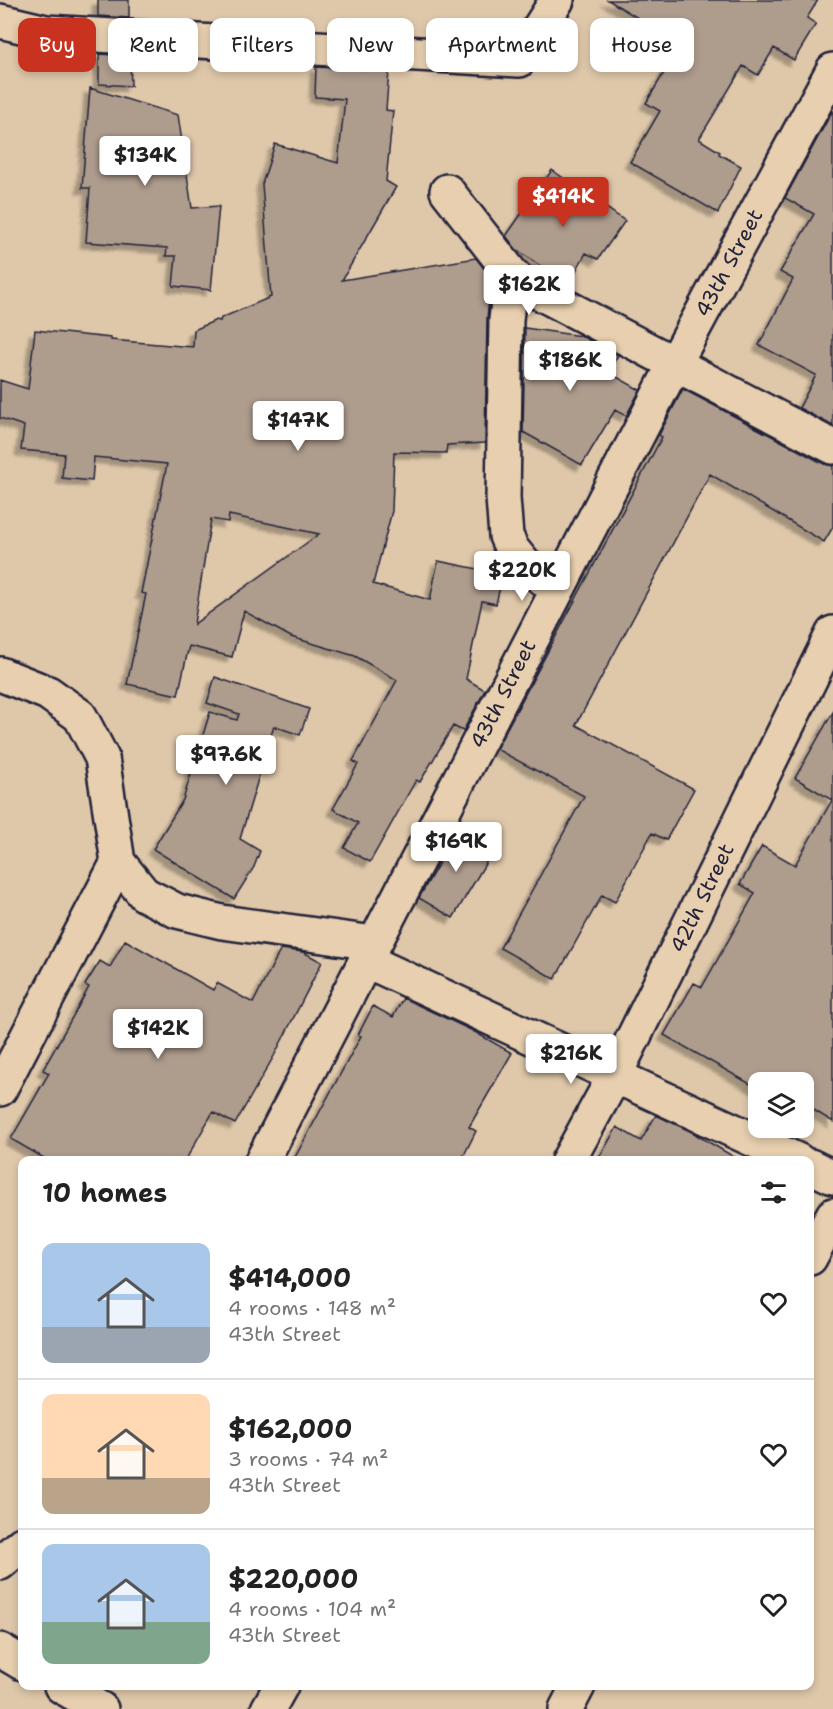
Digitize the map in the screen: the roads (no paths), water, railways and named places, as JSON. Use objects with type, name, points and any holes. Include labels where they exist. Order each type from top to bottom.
[{"type":"street","points":[[0,21],[46,32],[519,60],[557,0]]},
{"type":"street","name":"43th Street","points":[[265,1156],[675,363],[833,70]]},
{"type":"street","points":[[447,190],[521,283],[833,447]]},
{"type":"street","points":[[521,283],[508,302],[506,320],[503,498],[506,536],[512,549],[525,565],[558,589]]},
{"type":"street","name":"42th Street","points":[[571,1156],[614,1077],[833,633]]},
{"type":"street","points":[[0,674],[48,693],[80,716],[102,758],[118,862],[144,894],[177,911],[369,952],[614,1077],[788,1156]]},
{"type":"street","points":[[0,1089],[118,862]]},
{"type":"street","points":[[814,1168],[833,1177]]},
{"type":"street","points":[[814,1251],[833,1215]]},
{"type":"street","points":[[0,1650],[18,1661]]},
{"type":"street","points":[[68,1690],[101,1709]]},
{"type":"street","points":[[268,1709],[279,1690]]},
{"type":"street","points":[[566,1709],[576,1690]]}]
